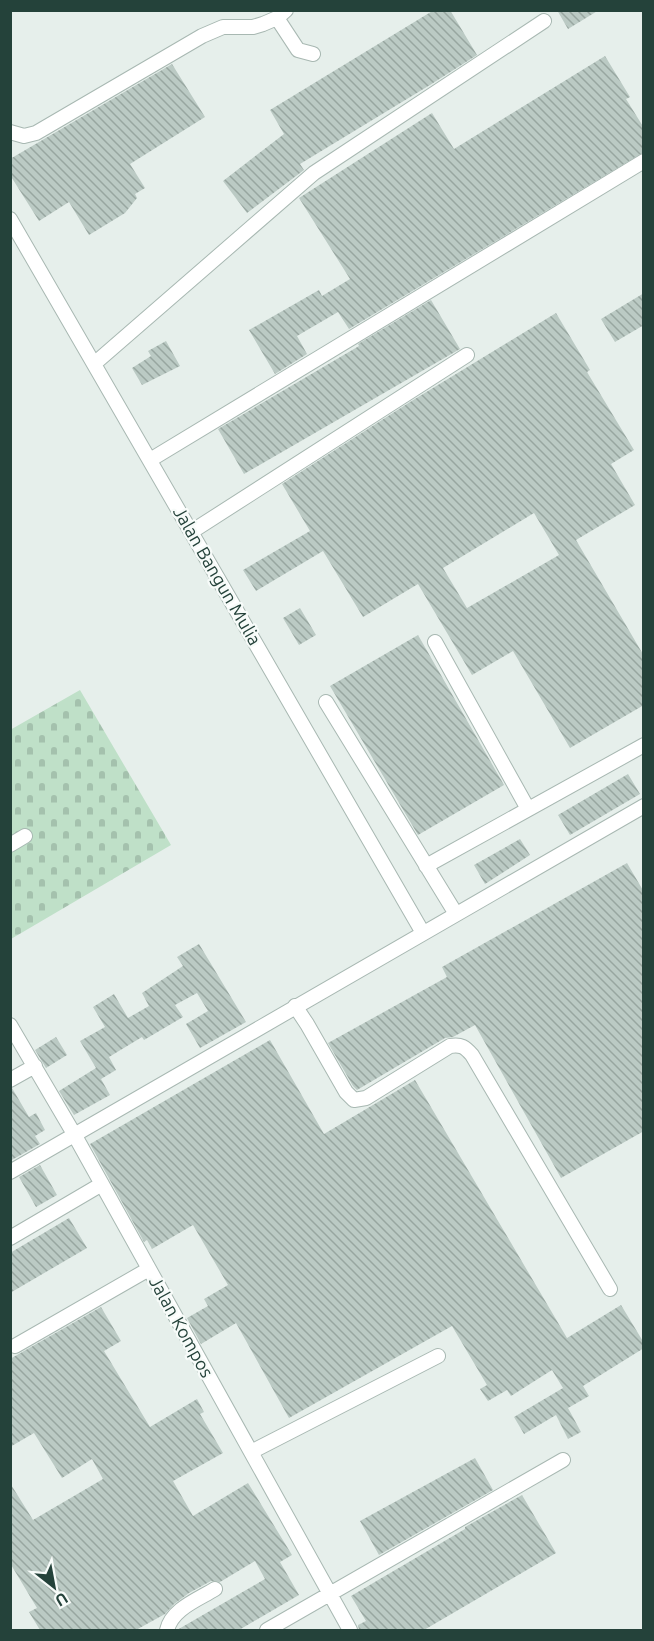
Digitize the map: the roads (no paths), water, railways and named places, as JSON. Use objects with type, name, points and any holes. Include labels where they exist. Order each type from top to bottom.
[{"type":"street","points":[[10,132],[24,136],[36,134],[218,28],[253,27],[281,14],[298,50],[313,54]]},
{"type":"street","points":[[94,364],[314,173],[544,21]]},
{"type":"street","points":[[150,460],[644,161]]},
{"type":"street","name":"Jalan Bangun Mulia","points":[[10,219],[423,933]]},
{"type":"street","points":[[191,532],[467,355]]},
{"type":"street","points":[[435,642],[528,809]]},
{"type":"street","points":[[326,702],[456,914]]},
{"type":"street","points":[[426,866],[644,745]]},
{"type":"street","points":[[10,1172],[644,806]]},
{"type":"street","points":[[10,845],[25,836]]},
{"type":"street","points":[[295,1006],[346,1092],[354,1100],[366,1098],[450,1046],[458,1045],[466,1048],[610,1289]]},
{"type":"street","name":"Jalan Kompos","points":[[10,1025],[74,1134],[350,1630]]},
{"type":"street","points":[[10,1080],[35,1066]]},
{"type":"street","points":[[10,1238],[102,1184]]},
{"type":"street","points":[[15,1346],[149,1269]]},
{"type":"street","points":[[251,1452],[438,1356]]},
{"type":"street","points":[[267,1630],[563,1460]]},
{"type":"street","points":[[167,1630],[169,1622],[178,1611],[215,1589]]}]
